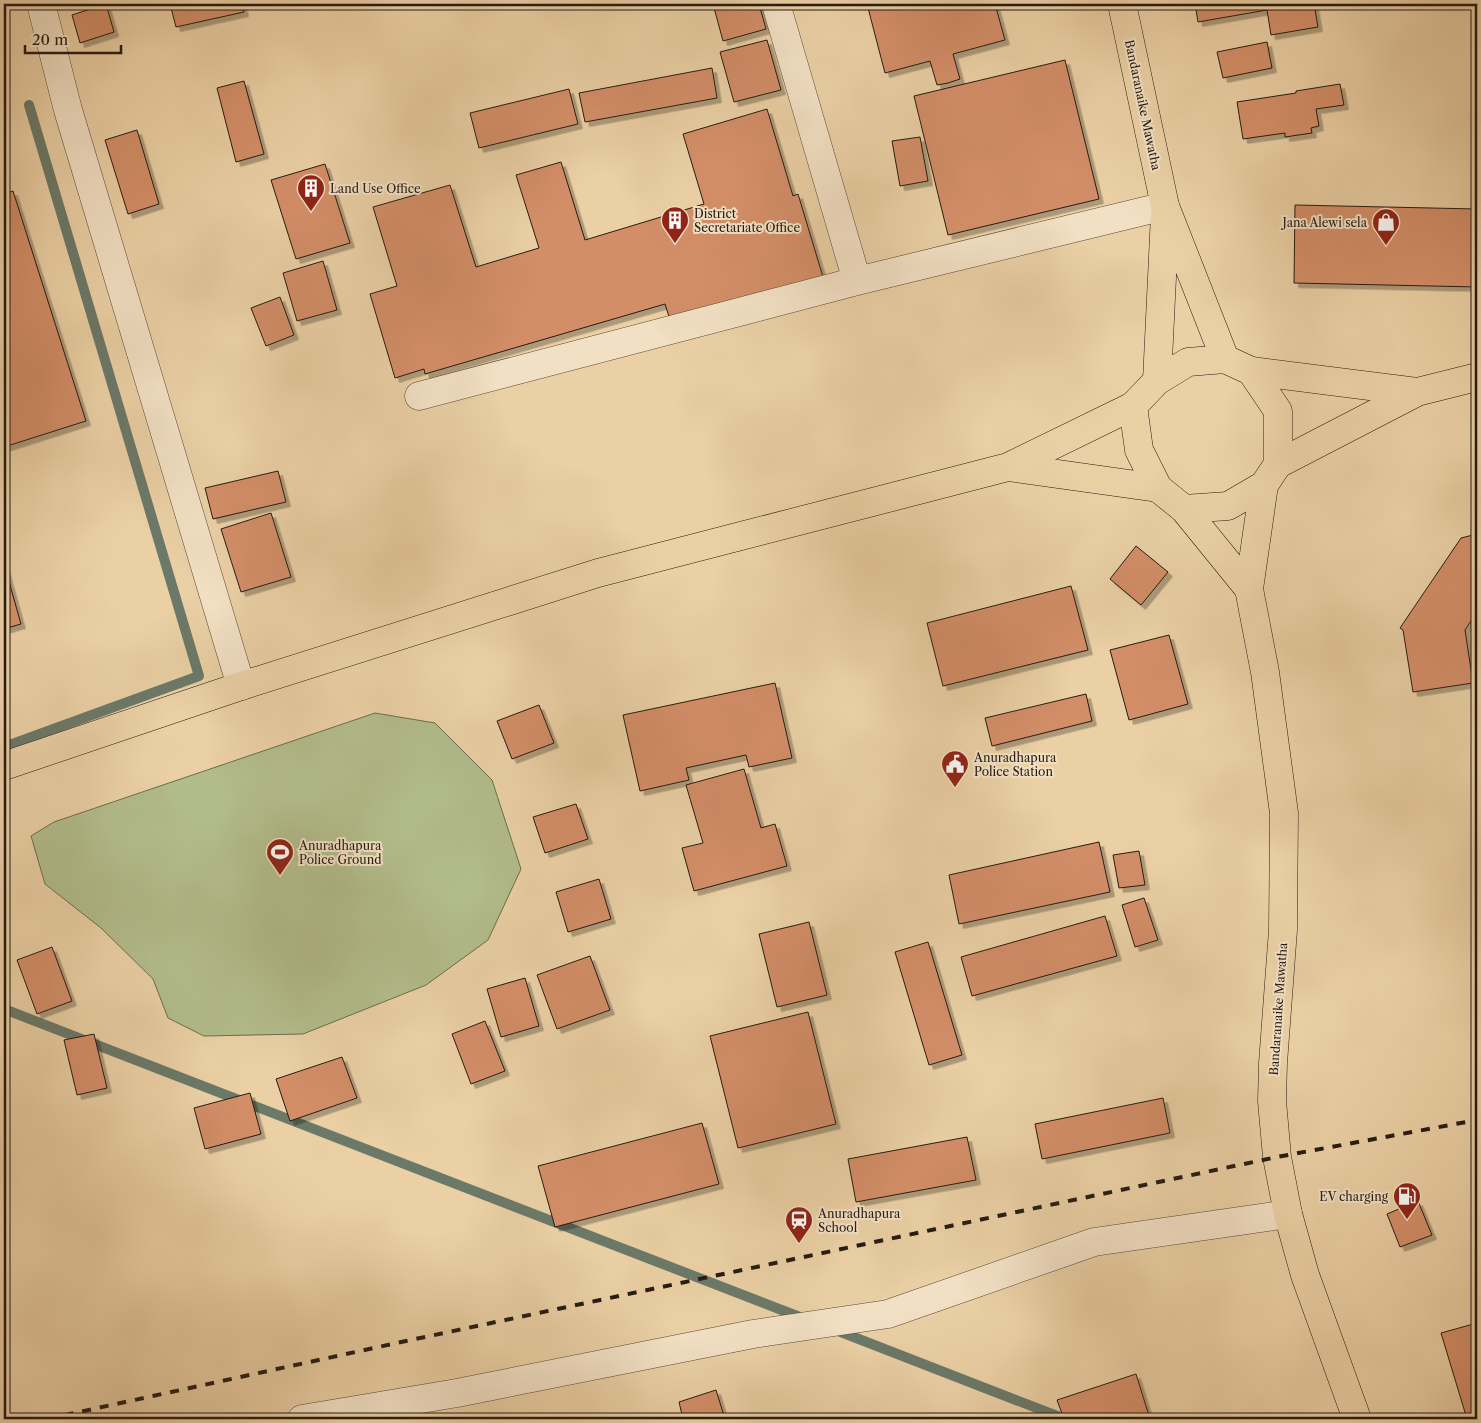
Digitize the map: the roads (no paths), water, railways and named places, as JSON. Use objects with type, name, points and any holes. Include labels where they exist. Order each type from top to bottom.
[{"type":"main road","name":"Bandaranaike Mawatha","points":[[1122,4],[1165,206],[1225,359]]},
{"type":"main road","name":"Bandaranaike Mawatha","points":[[1157,381],[1165,206]]},
{"type":"main road","points":[[4,766],[241,686],[598,573],[1008,467],[1133,406],[1157,381],[1188,362],[1225,359],[1251,371],[1416,392]]},
{"type":"main road","points":[[1251,371],[1278,412],[1271,474]]},
{"type":"main road","points":[[1133,406],[1139,450],[1158,488],[1184,509],[1228,506],[1271,474],[1416,392],[1477,377]]},
{"type":"main road","points":[[1008,467],[1158,488]]},
{"type":"main road","name":"Bandaranaike Mawatha","points":[[1271,474],[1249,589],[1267,681],[1284,813],[1283,930],[1272,1101],[1277,1157],[1288,1214],[1305,1275],[1357,1419]]},
{"type":"main road","name":"Bandaranaike Mawatha","points":[[1184,509],[1249,589]]},
{"type":"street","points":[[41,4],[71,119],[241,686]]},
{"type":"street","points":[[776,4],[857,281]]},
{"type":"street","points":[[419,396],[857,281],[1165,206]]},
{"type":"street","points":[[302,1419],[457,1393],[753,1334],[888,1314],[1094,1242],[1288,1214]]},
{"type":"waterway","points":[[4,747],[199,676],[29,105]]},
{"type":"waterway","points":[[4,1009],[805,1319]]},
{"type":"waterway","points":[[833,1329],[1065,1419]]},
{"type":"railway","points":[[47,1419],[1277,1157],[1477,1120]]},
{"type":"place","name":"Land Use Office","points":[[311,212]]},
{"type":"place","name":"District Secretariate Office","points":[[675,244]]},
{"type":"place","name":"Jana Alewi sela","points":[[1386,246]]},
{"type":"place","name":"Anuradhapura Police Station","points":[[955,788]]},
{"type":"place","name":"Anuradhapura Police Ground","points":[[280,876]]},
{"type":"place","name":"EV charging","points":[[1407,1220]]},
{"type":"place","name":"Anuradhapura School","points":[[799,1244]]}]
